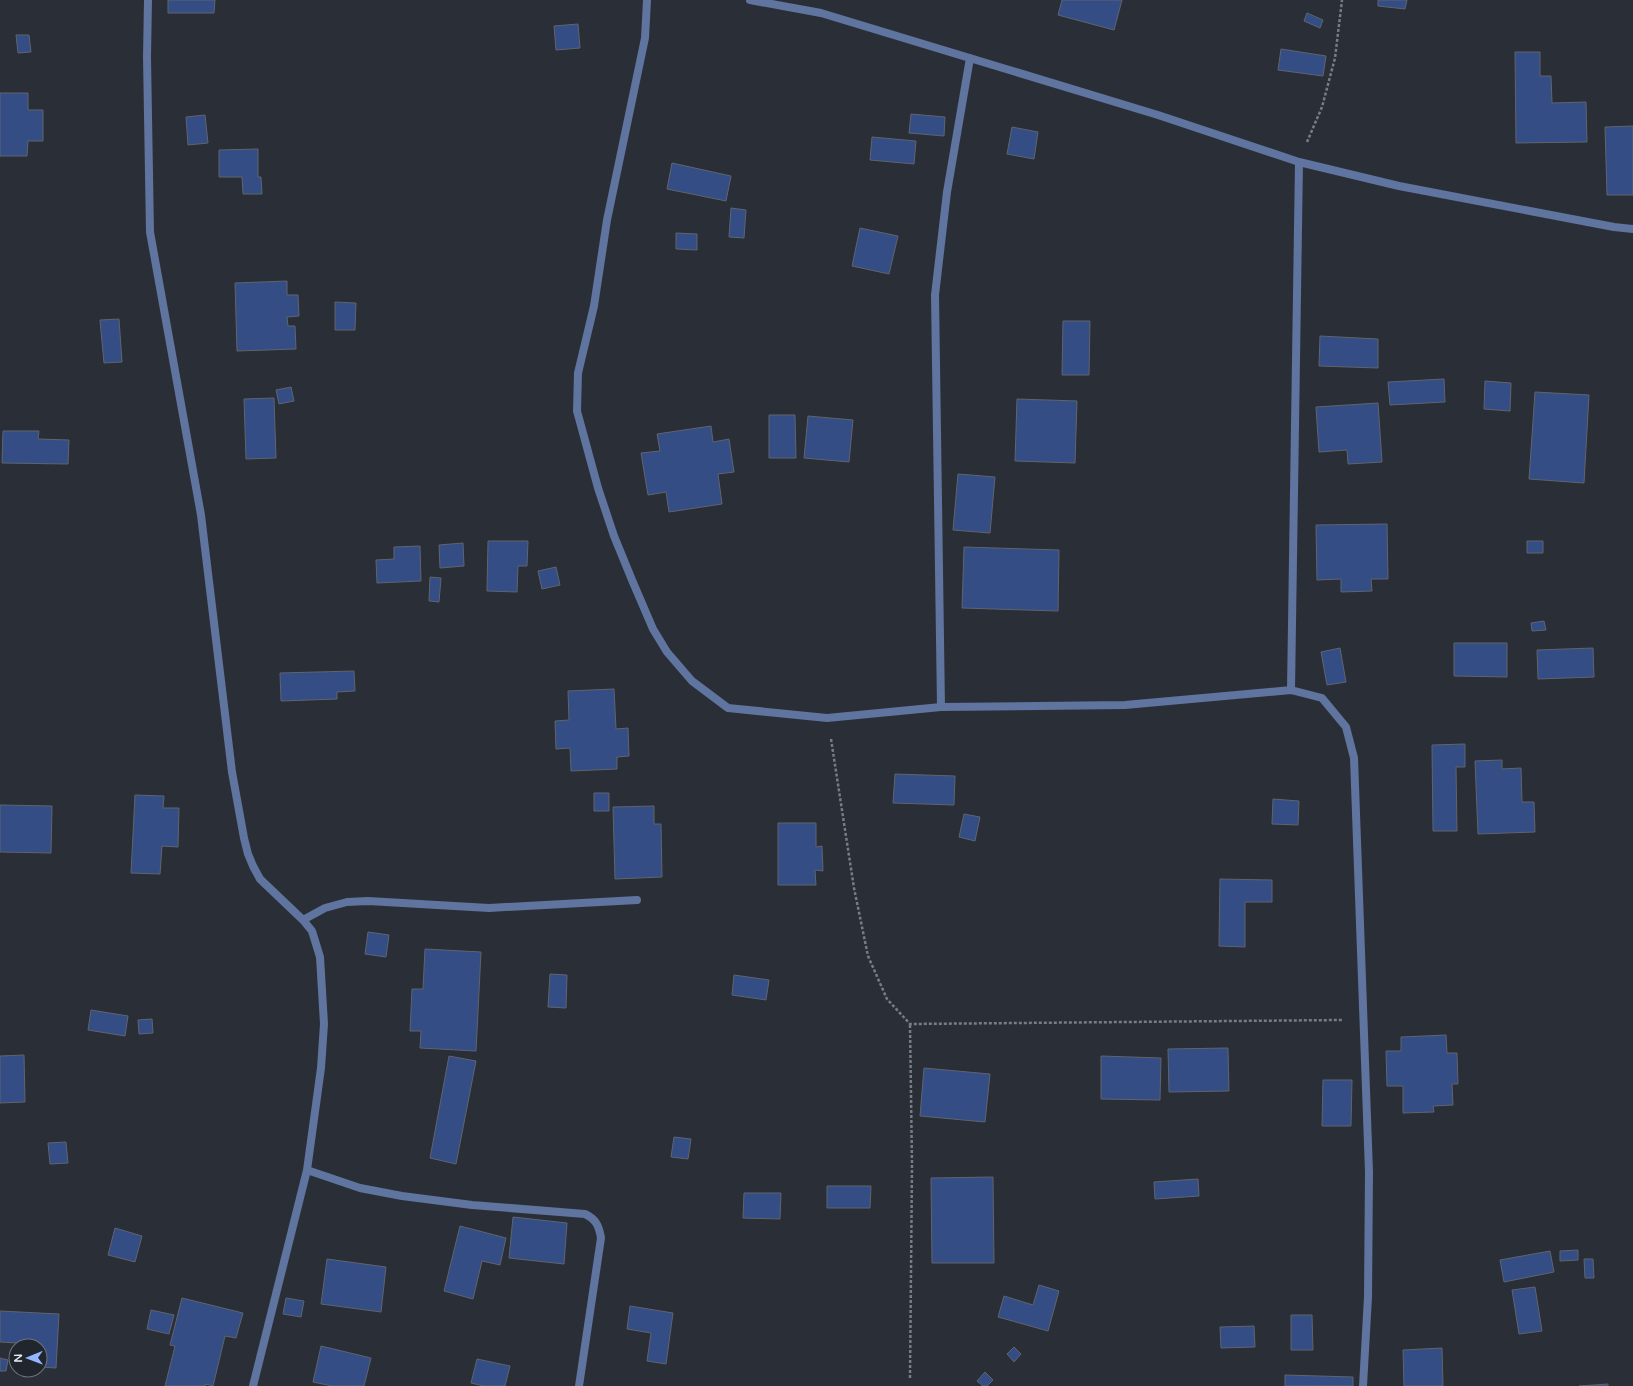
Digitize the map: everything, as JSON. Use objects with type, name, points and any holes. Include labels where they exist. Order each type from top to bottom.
[{"type":"street","points":[[148,0],[147,57],[150,232],[201,515],[232,772],[244,838],[253,866],[260,879],[303,920],[312,931],[320,957],[324,1024],[321,1068],[307,1170],[253,1386]]},
{"type":"street","points":[[647,0],[645,38],[607,220],[594,306],[578,373],[577,411],[598,488],[614,536],[653,629],[667,652],[692,681],[728,708],[827,718],[941,707],[1125,705],[1291,690],[1322,698],[1346,726],[1354,758],[1370,1172],[1368,1297],[1363,1386]]},
{"type":"street","points":[[750,0],[821,14],[1158,114],[1299,162],[1399,186],[1606,226],[1633,229]]},
{"type":"street","points":[[941,707],[935,295],[947,192],[970,58]]},
{"type":"street","points":[[1291,690],[1299,162]]},
{"type":"street","points":[[303,920],[325,908],[346,902],[489,908],[637,900]]},
{"type":"street","points":[[307,1170],[360,1188],[402,1196],[472,1205],[585,1214],[592,1217],[598,1224],[600,1238],[578,1386]]},
{"type":"path","points":[[1299,162],[1322,107],[1336,58],[1342,0]]},
{"type":"path","points":[[827,718],[854,888],[868,956],[887,999],[910,1024],[912,1165],[910,1378]]},
{"type":"path","points":[[910,1024],[1365,1020]]},
{"type":"building","points":[[168,0],[215,0],[214,13],[168,13]]},
{"type":"building","points":[[1062,0],[1122,0],[1114,30],[1058,15]]},
{"type":"building","points":[[1378,0],[1407,0],[1405,9],[1378,6]]},
{"type":"building","points":[[1307,13],[1323,20],[1320,28],[1304,21]]},
{"type":"building","points":[[578,24],[580,48],[556,50],[554,26]]},
{"type":"building","points":[[16,35],[29,35],[31,52],[18,53]]},
{"type":"building","points":[[1281,49],[1326,56],[1323,76],[1278,70]]},
{"type":"building","points":[[1515,52],[1540,52],[1540,76],[1551,76],[1552,103],[1586,102],[1587,142],[1516,143]]},
{"type":"building","points":[[0,93],[28,93],[28,110],[43,110],[43,141],[28,141],[27,156],[0,156]]},
{"type":"building","points":[[911,114],[945,117],[944,136],[909,133]]},
{"type":"building","points":[[205,115],[208,143],[188,145],[186,117]]},
{"type":"building","points":[[1633,126],[1633,195],[1607,195],[1605,127]]},
{"type":"building","points":[[1012,127],[1038,132],[1034,159],[1007,154]]},
{"type":"building","points":[[872,137],[916,141],[914,164],[870,160]]},
{"type":"building","points":[[258,149],[258,177],[261,177],[262,194],[243,194],[242,177],[219,177],[219,150]]},
{"type":"building","points":[[672,163],[731,176],[726,201],[667,189]]},
{"type":"building","points":[[731,208],[746,210],[744,238],[729,237]]},
{"type":"building","points":[[860,228],[898,236],[889,274],[852,266]]},
{"type":"building","points":[[676,233],[697,234],[697,250],[676,249]]},
{"type":"building","points":[[287,281],[287,295],[298,295],[299,316],[287,317],[288,326],[295,326],[296,349],[237,351],[235,283]]},
{"type":"building","points":[[335,302],[356,303],[355,330],[335,330]]},
{"type":"building","points":[[119,319],[122,362],[104,363],[100,320]]},
{"type":"building","points":[[1063,321],[1090,321],[1089,375],[1062,375]]},
{"type":"building","points":[[1320,336],[1378,339],[1378,368],[1319,366]]},
{"type":"building","points":[[1444,379],[1445,402],[1390,405],[1388,382]]},
{"type":"building","points":[[1485,381],[1511,383],[1510,411],[1484,409]]},
{"type":"building","points":[[291,387],[294,401],[279,404],[276,390]]},
{"type":"building","points":[[1535,392],[1589,395],[1584,483],[1529,479]]},
{"type":"building","points":[[274,398],[276,458],[246,459],[244,399]]},
{"type":"building","points":[[1017,399],[1077,401],[1075,463],[1015,461]]},
{"type":"building","points":[[1378,403],[1382,462],[1348,464],[1347,450],[1319,452],[1316,407]]},
{"type":"building","points":[[769,415],[795,415],[796,458],[769,458]]},
{"type":"building","points":[[808,416],[853,420],[849,462],[804,458]]},
{"type":"building","points":[[711,426],[713,442],[729,439],[734,472],[718,474],[722,504],[669,512],[666,492],[648,495],[641,453],[660,451],[657,434]]},
{"type":"building","points":[[3,431],[39,431],[38,439],[69,440],[68,464],[2,463]]},
{"type":"building","points":[[958,474],[995,477],[990,533],[953,530]]},
{"type":"building","points":[[1387,524],[1388,579],[1371,579],[1372,591],[1341,592],[1341,579],[1317,580],[1316,525]]},
{"type":"building","points":[[488,541],[528,541],[527,566],[518,566],[517,592],[487,591]]},
{"type":"building","points":[[1527,541],[1543,541],[1543,553],[1527,553]]},
{"type":"building","points":[[463,543],[464,566],[440,568],[439,545]]},
{"type":"building","points":[[420,546],[421,581],[377,583],[376,560],[394,559],[394,547]]},
{"type":"building","points":[[964,547],[1059,550],[1058,611],[962,608]]},
{"type":"building","points":[[556,567],[560,585],[542,589],[538,571]]},
{"type":"building","points":[[430,577],[441,578],[439,602],[429,601]]},
{"type":"building","points":[[1544,621],[1546,630],[1532,631],[1531,623]]},
{"type":"building","points":[[1454,643],[1507,643],[1507,677],[1454,676]]},
{"type":"building","points":[[1340,648],[1346,682],[1327,685],[1321,652]]},
{"type":"building","points":[[1593,648],[1594,677],[1538,679],[1537,650]]},
{"type":"building","points":[[354,671],[355,691],[337,692],[337,699],[281,701],[280,673]]},
{"type":"building","points":[[614,689],[616,729],[628,728],[629,756],[617,757],[617,769],[571,771],[570,748],[556,749],[555,721],[569,720],[568,691]]},
{"type":"building","points":[[1465,744],[1465,767],[1456,767],[1457,831],[1433,831],[1432,745]]},
{"type":"building","points":[[1502,760],[1502,769],[1521,768],[1522,802],[1534,802],[1535,832],[1478,834],[1475,761]]},
{"type":"building","points":[[895,774],[955,776],[954,805],[893,803]]},
{"type":"building","points":[[594,793],[609,793],[609,811],[594,811]]},
{"type":"building","points":[[135,795],[164,796],[163,808],[179,808],[178,847],[162,846],[160,874],[131,873]]},
{"type":"building","points":[[1273,799],[1299,801],[1298,825],[1272,824]]},
{"type":"building","points":[[0,805],[52,806],[51,853],[0,852]]},
{"type":"building","points":[[654,806],[654,824],[661,824],[662,877],[615,879],[613,807]]},
{"type":"building","points":[[964,814],[980,817],[975,841],[959,837]]},
{"type":"building","points":[[778,823],[816,823],[816,847],[822,846],[823,871],[815,870],[816,885],[778,885]]},
{"type":"building","points":[[1220,879],[1272,880],[1272,902],[1245,902],[1245,947],[1219,946]]},
{"type":"building","points":[[368,932],[389,935],[386,957],[365,954]]},
{"type":"building","points":[[425,949],[481,952],[476,1051],[420,1048],[421,1031],[410,1031],[412,989],[423,989]]},
{"type":"building","points":[[550,974],[567,975],[566,1008],[548,1007]]},
{"type":"building","points":[[734,975],[769,980],[766,1000],[732,995]]},
{"type":"building","points":[[91,1010],[128,1016],[125,1036],[88,1030]]},
{"type":"building","points":[[152,1019],[153,1033],[139,1034],[138,1020]]},
{"type":"building","points":[[1446,1035],[1447,1053],[1457,1053],[1458,1084],[1452,1084],[1453,1105],[1433,1106],[1434,1112],[1403,1113],[1403,1086],[1387,1086],[1386,1051],[1401,1051],[1401,1037]]},
{"type":"building","points":[[1228,1048],[1229,1091],[1169,1092],[1168,1049]]},
{"type":"building","points":[[24,1055],[25,1102],[0,1103],[0,1056]]},
{"type":"building","points":[[449,1056],[476,1061],[456,1164],[430,1158]]},
{"type":"building","points":[[1101,1056],[1161,1058],[1160,1100],[1101,1099]]},
{"type":"building","points":[[924,1068],[990,1074],[985,1122],[920,1116]]},
{"type":"building","points":[[1323,1080],[1352,1080],[1351,1126],[1322,1126]]},
{"type":"building","points":[[674,1137],[691,1139],[688,1159],[671,1157]]},
{"type":"building","points":[[66,1142],[68,1163],[50,1164],[48,1143]]},
{"type":"building","points":[[993,1177],[994,1263],[932,1263],[931,1178]]},
{"type":"building","points":[[1198,1179],[1199,1196],[1155,1199],[1154,1182]]},
{"type":"building","points":[[827,1186],[871,1186],[870,1208],[827,1208]]},
{"type":"building","points":[[744,1193],[781,1193],[780,1219],[743,1218]]},
{"type":"building","points":[[513,1217],[567,1223],[564,1264],[509,1258]]},
{"type":"building","points":[[460,1226],[506,1238],[500,1265],[482,1261],[473,1299],[444,1291]]},
{"type":"building","points":[[115,1228],[142,1236],[135,1262],[108,1255]]},
{"type":"building","points":[[1578,1250],[1578,1260],[1560,1261],[1560,1251]]},
{"type":"building","points":[[1550,1251],[1554,1272],[1504,1282],[1500,1260]]},
{"type":"building","points":[[327,1259],[386,1267],[381,1312],[321,1304]]},
{"type":"building","points":[[1584,1259],[1593,1259],[1594,1278],[1585,1278]]},
{"type":"building","points":[[1039,1285],[1059,1291],[1048,1331],[998,1317],[1004,1296],[1033,1305]]},
{"type":"building","points":[[1535,1287],[1542,1331],[1519,1334],[1512,1290]]},
{"type":"building","points":[[182,1298],[243,1313],[236,1338],[225,1336],[213,1386],[205,1384],[205,1386],[165,1386],[175,1346],[170,1345]]},
{"type":"building","points":[[286,1298],[304,1301],[301,1317],[283,1314]]},
{"type":"building","points":[[630,1306],[673,1313],[666,1364],[647,1361],[651,1333],[627,1329]]},
{"type":"building","points":[[151,1310],[174,1315],[169,1334],[147,1329]]},
{"type":"building","points":[[0,1311],[59,1314],[56,1368],[48,1368],[48,1338],[8,1338],[8,1342],[0,1342]]},
{"type":"building","points":[[1291,1315],[1312,1315],[1313,1350],[1291,1350]]},
{"type":"building","points":[[1254,1326],[1255,1347],[1221,1348],[1220,1327]]},
{"type":"building","points":[[321,1346],[371,1358],[364,1386],[332,1386],[313,1382]]},
{"type":"building","points":[[1014,1347],[1021,1354],[1014,1362],[1007,1354]]},
{"type":"building","points":[[1442,1348],[1443,1386],[1404,1386],[1403,1350]]},
{"type":"building","points":[[0,1358],[8,1360],[6,1371],[0,1371]]},
{"type":"building","points":[[477,1359],[510,1366],[505,1386],[484,1386],[471,1383]]},
{"type":"building","points":[[985,1372],[993,1380],[987,1386],[983,1386],[977,1381]]},
{"type":"building","points":[[1285,1375],[1353,1377],[1353,1386],[1285,1386]]},
{"type":"building","points":[[1608,1384],[1608,1386],[1579,1386]]}]
